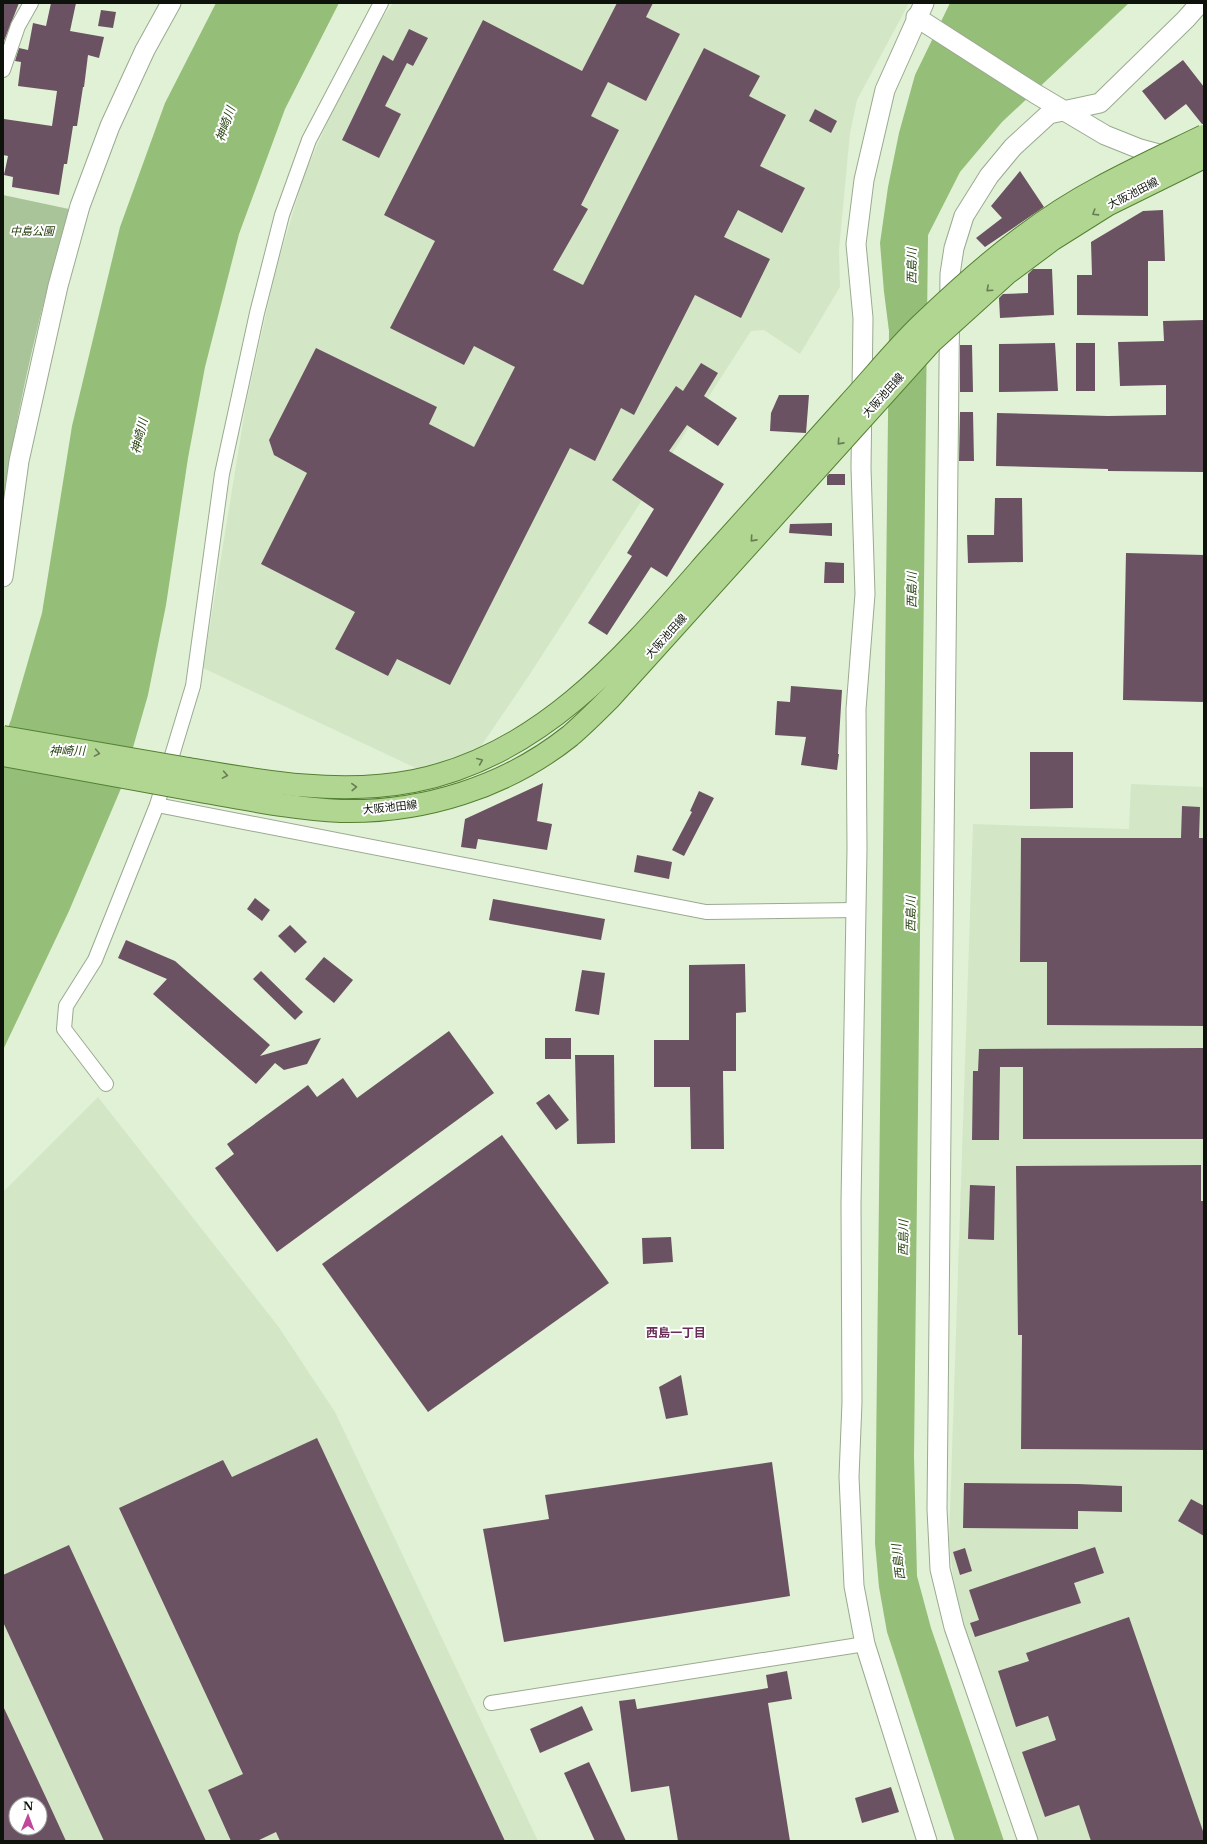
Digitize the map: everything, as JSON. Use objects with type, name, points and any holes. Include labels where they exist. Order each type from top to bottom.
[{"type":"main road","name":"大阪池田線","points":[[3,737],[259,781],[329,787],[357,787],[412,781],[462,768],[486,759],[508,747],[552,718],[623,656],[918,328],[994,259],[1042,223],[1097,189],[1204,136]]},
{"type":"main road","name":"大阪池田線","points":[[3,755],[268,803],[340,811],[387,809],[422,804],[478,788],[508,775],[527,765],[569,736],[610,698],[932,341],[1006,274],[1053,239],[1106,205],[1204,157]]},
{"type":"street","points":[[3,70],[18,26],[31,3]]},
{"type":"street","points":[[3,577],[21,454],[58,286],[80,206],[110,126],[145,50],[171,3]]},
{"type":"street","points":[[106,1084],[64,1029],[66,1006],[95,960],[157,805],[193,686],[222,474],[257,313],[282,215],[309,140],[381,3]]},
{"type":"street","points":[[1028,1841],[954,1627],[940,1569],[937,1509],[950,274],[954,248],[964,216],[989,176],[1013,147],[1049,114],[1100,103],[1186,19],[1200,3]]},
{"type":"street","points":[[927,1841],[865,1644],[854,1586],[849,1477],[852,1402],[851,1204],[856,910],[856,709],[865,594],[861,468],[863,318],[856,244],[864,180],[885,90],[922,15],[1036,94],[1105,135],[1140,149],[1204,166]]},
{"type":"street","points":[[157,805],[706,912],[856,910]]},
{"type":"street","points":[[491,1703],[865,1644]]},
{"type":"shaded area","points":[[393,3],[909,3],[857,100],[850,133],[839,250],[840,287],[800,354],[764,330],[751,331],[530,674],[454,786],[203,668],[246,404],[275,273],[304,175],[338,98],[377,26]]},
{"type":"shaded area","points":[[1131,784],[1204,787],[1204,1841],[1037,1841],[956,1604],[949,1541],[973,824],[1129,829]]},
{"type":"shaded area","points":[[98,1097],[278,1326],[335,1412],[538,1841],[3,1841],[3,1192]]},
{"type":"green space","name":"中島公園","points":[[3,195],[69,209],[30,358],[8,471],[3,509]]},
{"type":"water","name":"神崎川","points":[[216,3],[339,3],[285,109],[239,234],[205,367],[188,458],[166,605],[148,695],[122,786],[69,911],[3,1050],[3,740],[11,720],[42,613],[72,426],[120,227],[165,103]]},
{"type":"water","name":"西島川","points":[[950,3],[1129,3],[1002,122],[960,172],[928,235],[914,1457],[917,1576],[931,1628],[1004,1841],[955,1841],[887,1632],[879,1587],[875,1543],[889,331],[880,243],[888,187],[899,133],[915,75]]},
{"type":"building","points":[[3,3],[19,3],[4,41],[3,41]]},
{"type":"building","points":[[51,3],[76,3],[70,31],[104,37],[99,58],[88,55],[77,126],[73,126],[67,164],[64,164],[59,195],[12,187],[13,177],[4,175],[8,156],[3,155],[4,119],[52,126],[57,91],[18,86],[21,62],[15,61],[19,48],[28,50],[33,23],[46,26]]},
{"type":"building","points":[[617,3],[653,3],[646,17],[680,34],[646,101],[608,82],[591,116],[619,130],[581,205],[588,209],[553,270],[583,285],[704,48],[760,76],[749,96],[786,115],[760,166],[805,188],[782,233],[738,210],[724,237],[770,259],[741,318],[695,295],[634,415],[621,408],[595,461],[570,448],[450,685],[397,659],[388,676],[335,649],[355,612],[261,564],[307,473],[274,455],[269,440],[316,348],[437,407],[429,424],[474,447],[515,367],[474,346],[464,365],[390,328],[435,241],[384,215],[483,20],[582,71]]},
{"type":"building","points":[[101,10],[116,12],[113,28],[98,26]]},
{"type":"building","points":[[409,29],[428,38],[413,66],[407,63],[385,106],[401,114],[379,158],[342,140],[383,55],[393,61]]},
{"type":"building","points":[[1183,60],[1204,87],[1204,124],[1202,124],[1186,104],[1165,120],[1142,91]]},
{"type":"building","points":[[815,109],[837,121],[831,133],[809,121]]},
{"type":"building","points":[[1020,171],[1044,207],[985,247],[976,238],[1002,218],[991,206]]},
{"type":"building","points":[[1163,210],[1165,261],[1148,261],[1148,316],[1077,315],[1077,275],[1092,275],[1091,242],[1143,211]]},
{"type":"building","points":[[1033,269],[1052,269],[1054,315],[1000,318],[999,298],[1003,294],[1028,293],[1028,274]]},
{"type":"building","points":[[1204,320],[1204,472],[1108,471],[1108,469],[996,466],[997,413],[1108,416],[1166,415],[1166,385],[1120,386],[1118,342],[1164,341],[1163,321]]},
{"type":"building","points":[[1055,343],[1058,391],[999,392],[999,344]]},
{"type":"building","points":[[1076,343],[1095,343],[1095,391],[1076,391]]},
{"type":"building","points":[[960,345],[972,345],[973,392],[960,392]]},
{"type":"building","points":[[701,363],[718,373],[704,396],[737,418],[718,446],[687,425],[669,451],[724,484],[667,577],[651,567],[607,635],[588,623],[632,556],[627,553],[654,509],[612,480],[676,386],[683,391]]},
{"type":"building","points":[[779,395],[809,395],[806,433],[770,431],[771,413]]},
{"type":"building","points":[[960,412],[973,412],[974,461],[959,461]]},
{"type":"building","points":[[829,474],[845,474],[845,485],[827,485],[827,476]]},
{"type":"building","points":[[995,498],[1022,498],[1023,562],[968,563],[967,535],[994,535]]},
{"type":"building","points":[[832,523],[832,536],[789,533],[790,524]]},
{"type":"building","points":[[1126,553],[1204,555],[1204,702],[1123,700]]},
{"type":"building","points":[[825,562],[844,563],[844,583],[824,583]]},
{"type":"building","points":[[791,686],[842,690],[837,770],[801,765],[806,737],[775,735],[777,701],[790,702]]},
{"type":"building","points":[[1030,752],[1073,752],[1073,808],[1030,809]]},
{"type":"building","points":[[543,783],[537,821],[552,824],[547,850],[478,839],[476,849],[461,847],[465,819]]},
{"type":"building","points":[[699,791],[714,798],[684,856],[672,850],[692,812],[690,811]]},
{"type":"building","points":[[1182,806],[1200,807],[1199,838],[1204,838],[1204,1026],[1047,1025],[1047,962],[1020,962],[1021,838],[1181,838]]},
{"type":"building","points":[[637,855],[672,862],[669,879],[634,872]]},
{"type":"building","points":[[255,898],[270,910],[262,921],[247,909]]},
{"type":"building","points":[[493,899],[605,919],[601,940],[489,920]]},
{"type":"building","points":[[290,925],[307,942],[295,953],[278,936]]},
{"type":"building","points":[[126,940],[175,961],[270,1045],[260,1056],[321,1038],[307,1064],[284,1070],[275,1063],[256,1084],[153,994],[167,979],[118,958]]},
{"type":"building","points":[[324,957],[353,980],[334,1003],[305,979]]},
{"type":"building","points":[[745,964],[746,1012],[736,1013],[736,1071],[723,1071],[724,1149],[691,1149],[690,1087],[654,1087],[654,1040],[689,1040],[689,965]]},
{"type":"building","points":[[582,970],[605,973],[599,1015],[575,1011]]},
{"type":"building","points":[[261,971],[303,1012],[295,1020],[253,979]]},
{"type":"building","points":[[449,1031],[494,1093],[277,1252],[215,1168],[234,1154],[227,1144],[308,1085],[317,1097],[343,1078],[357,1098]]},
{"type":"building","points":[[545,1038],[571,1038],[571,1059],[545,1059]]},
{"type":"building","points":[[1204,1048],[1204,1139],[1023,1139],[1023,1067],[1000,1067],[999,1140],[972,1140],[973,1071],[978,1071],[979,1049]]},
{"type":"building","points":[[575,1055],[614,1055],[615,1143],[577,1144]]},
{"type":"building","points":[[549,1094],[569,1120],[556,1130],[536,1103]]},
{"type":"building","points":[[502,1135],[609,1283],[428,1412],[322,1264]]},
{"type":"building","points":[[1201,1165],[1201,1201],[1204,1201],[1204,1450],[1021,1449],[1022,1335],[1018,1335],[1016,1166]]},
{"type":"building","points":[[970,1185],[995,1186],[994,1240],[968,1239]]},
{"type":"building","points":[[671,1237],[673,1262],[643,1264],[642,1238]]},
{"type":"building","points":[[681,1375],[688,1415],[666,1419],[659,1387]]},
{"type":"building","points":[[317,1438],[505,1841],[280,1841],[276,1832],[257,1841],[231,1841],[208,1790],[243,1774],[119,1508],[223,1460],[232,1477]]},
{"type":"building","points":[[772,1462],[790,1596],[504,1642],[483,1529],[549,1519],[545,1495]]},
{"type":"building","points":[[964,1483],[1122,1486],[1122,1512],[1078,1511],[1078,1529],[963,1528]]},
{"type":"building","points":[[1191,1499],[1204,1506],[1204,1536],[1178,1521]]},
{"type":"building","points":[[69,1545],[206,1841],[104,1841],[3,1622],[3,1575]]},
{"type":"building","points":[[1095,1547],[1104,1573],[1074,1583],[1081,1603],[975,1637],[970,1623],[979,1620],[969,1590]]},
{"type":"building","points":[[965,1548],[972,1571],[960,1575],[953,1552]]},
{"type":"building","points":[[1129,1617],[1204,1834],[1204,1841],[1091,1841],[1079,1805],[1045,1817],[1022,1752],[1056,1740],[1048,1716],[1016,1727],[998,1671],[1029,1661],[1026,1653]]},
{"type":"building","points":[[787,1671],[792,1699],[768,1703],[790,1841],[678,1841],[669,1786],[631,1792],[619,1701],[635,1699],[637,1709],[768,1688],[766,1675]]},
{"type":"building","points":[[3,1706],[45,1796],[8,1796],[8,1836],[48,1836],[48,1802],[66,1841],[3,1841]]},
{"type":"building","points":[[582,1706],[593,1730],[540,1753],[530,1729]]},
{"type":"building","points":[[589,1762],[626,1841],[595,1841],[564,1773]]},
{"type":"building","points":[[891,1787],[899,1812],[862,1823],[855,1798]]},
{"type":"district","name":"西島一丁目","points":[[676,1332]]}]
